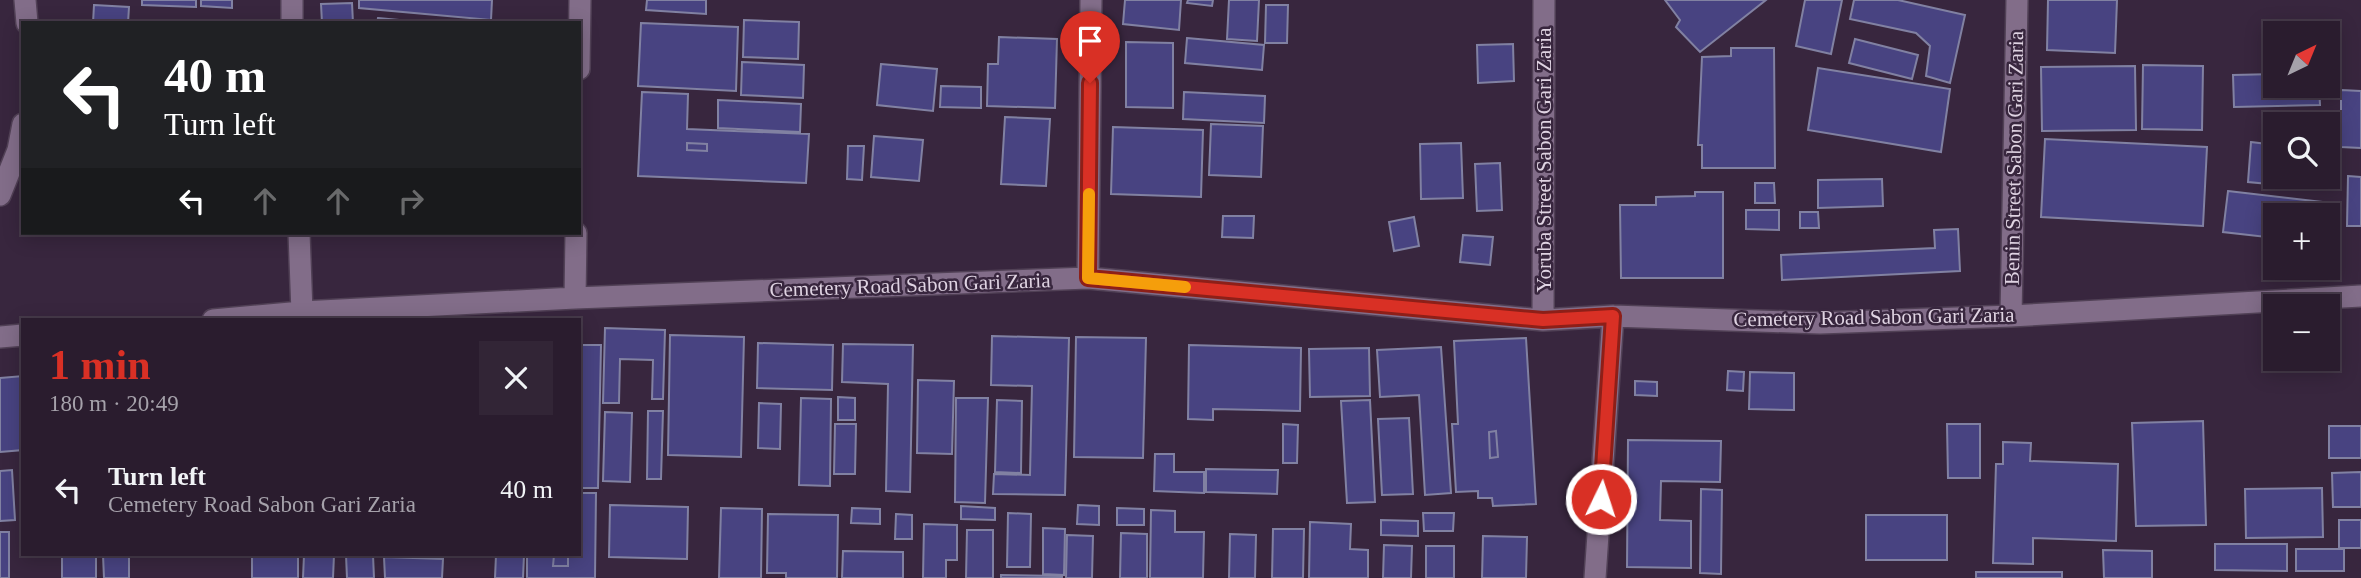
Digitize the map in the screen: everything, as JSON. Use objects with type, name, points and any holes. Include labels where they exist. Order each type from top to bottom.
[{"type":"street","points":[[24,0],[27,21]]},
{"type":"street","points":[[292,0],[292,21]]},
{"type":"street","points":[[580,0],[580,21]]},
{"type":"street","points":[[1088,278],[1091,0]]},
{"type":"street","name":"Yoruba Street Sabon Gari Zaria","points":[[1543,320],[1544,0]]},
{"type":"street","name":"Benin Street Sabon Gari Zaria","points":[[2011,316],[2017,0]]},
{"type":"street","points":[[0,195],[18,150],[21,134]]},
{"type":"street","points":[[299,235],[302,312]]},
{"type":"street","points":[[575,298],[576,235]]},
{"type":"street","name":"Cemetery Road Sabon Gari Zaria","points":[[235,318],[575,298],[1088,278],[1543,320],[1613,316],[1820,323],[2011,316],[2361,296]]},
{"type":"street","points":[[1595,578],[1613,316]]},
{"type":"street","points":[[0,337],[21,335]]},
{"type":"building","points":[[142,0],[196,0],[196,7],[142,5]]},
{"type":"building","points":[[201,0],[232,0],[232,8],[201,6]]},
{"type":"building","points":[[359,0],[492,0],[491,20],[359,8]]},
{"type":"building","points":[[647,0],[706,0],[706,14],[646,10]]},
{"type":"building","points":[[1125,0],[1181,0],[1179,30],[1123,24]]},
{"type":"building","points":[[1188,0],[1213,0],[1212,6],[1187,3]]},
{"type":"building","points":[[1229,0],[1259,0],[1257,41],[1227,39]]},
{"type":"building","points":[[1665,0],[1766,0],[1700,52],[1676,27],[1680,20]]},
{"type":"building","points":[[1805,0],[1842,0],[1831,54],[1796,46]]},
{"type":"building","points":[[1854,0],[1898,0],[1965,15],[1950,83],[1926,76],[1930,46],[1916,33],[1850,19]]},
{"type":"building","points":[[2048,0],[2117,0],[2115,53],[2047,50]]},
{"type":"building","points":[[352,3],[353,21],[322,21],[321,4]]},
{"type":"building","points":[[94,5],[129,7],[128,21],[93,21]]},
{"type":"building","points":[[1266,5],[1288,5],[1287,43],[1265,43]]},
{"type":"building","points":[[378,18],[410,21],[377,21]]},
{"type":"building","points":[[744,20],[799,22],[798,59],[743,57]]},
{"type":"building","points":[[641,23],[738,27],[736,91],[638,86]]},
{"type":"building","points":[[999,37],[1057,39],[1055,108],[987,106],[988,64],[998,64]]},
{"type":"building","points":[[1187,38],[1264,45],[1262,70],[1185,63]]},
{"type":"building","points":[[1855,39],[1918,55],[1912,79],[1849,63]]},
{"type":"building","points":[[1126,42],[1173,43],[1173,108],[1126,107]]},
{"type":"building","points":[[1513,44],[1514,81],[1478,83],[1477,45]]},
{"type":"building","points":[[1731,48],[1774,48],[1775,168],[1702,168],[1702,145],[1698,145],[1702,57],[1731,56]]},
{"type":"building","points":[[742,62],[804,65],[803,98],[741,95]]},
{"type":"building","points":[[881,64],[937,69],[933,111],[877,105]]},
{"type":"building","points":[[2143,65],[2203,66],[2202,130],[2142,129]]},
{"type":"building","points":[[2135,66],[2136,130],[2042,131],[2041,67]]},
{"type":"building","points":[[1818,68],[1950,89],[1941,152],[1808,130]]},
{"type":"building","points":[[2263,74],[2263,98],[2320,98],[2320,105],[2234,107],[2233,75]]},
{"type":"building","points":[[941,86],[981,87],[981,108],[940,107]]},
{"type":"building","points":[[2341,90],[2361,91],[2361,148],[2341,147]]},
{"type":"building","points":[[642,92],[688,94],[687,129],[809,134],[806,183],[638,176]],"holes":[[[687,143],[707,144],[707,151],[687,150]]]},
{"type":"building","points":[[1184,92],[1265,96],[1264,123],[1183,119]]},
{"type":"building","points":[[718,100],[801,104],[800,132],[718,128]]},
{"type":"building","points":[[1005,117],[1050,119],[1046,186],[1001,184]]},
{"type":"building","points":[[1211,124],[1263,126],[1261,177],[1209,175]]},
{"type":"building","points":[[1113,127],[1203,130],[1201,197],[1111,194]]},
{"type":"building","points":[[874,136],[923,140],[919,181],[871,177]]},
{"type":"building","points":[[2045,139],[2207,147],[2203,226],[2041,217]]},
{"type":"building","points":[[2251,142],[2263,144],[2263,183],[2248,182]]},
{"type":"building","points":[[687,143],[707,144],[707,151],[687,150]]},
{"type":"building","points":[[1461,143],[1463,198],[1421,199],[1420,144]]},
{"type":"building","points":[[848,146],[864,146],[862,180],[847,179]]},
{"type":"building","points":[[1500,163],[1502,210],[1477,211],[1475,164]]},
{"type":"building","points":[[2348,176],[2361,177],[2361,226],[2347,226]]},
{"type":"building","points":[[1882,179],[1883,206],[1818,208],[1818,180]]},
{"type":"building","points":[[1755,183],[1774,183],[1775,203],[1755,203]]},
{"type":"building","points":[[2228,191],[2330,203],[2263,203],[2263,237],[2223,232]]},
{"type":"building","points":[[1695,192],[1723,192],[1723,278],[1621,278],[1620,205],[1656,205],[1656,197],[1695,196]]},
{"type":"building","points":[[1746,210],[1779,210],[1779,230],[1746,229]]},
{"type":"building","points":[[1800,212],[1818,212],[1819,228],[1800,228]]},
{"type":"building","points":[[1223,216],[1254,216],[1253,238],[1222,237]]},
{"type":"building","points":[[1414,217],[1419,246],[1394,251],[1389,222]]},
{"type":"building","points":[[1958,229],[1960,271],[1782,280],[1781,255],[1935,248],[1934,230]]},
{"type":"building","points":[[1463,235],[1493,237],[1490,265],[1460,262]]},
{"type":"building","points":[[605,328],[665,330],[663,399],[652,399],[653,360],[620,359],[619,403],[603,403]]},
{"type":"building","points":[[670,335],[744,337],[741,457],[668,455]]},
{"type":"building","points":[[992,336],[1069,338],[1065,495],[993,494],[994,474],[1030,475],[1032,386],[991,385]]},
{"type":"building","points":[[1076,337],[1146,338],[1143,458],[1074,457]]},
{"type":"building","points":[[1526,338],[1536,504],[1493,506],[1492,498],[1478,498],[1478,491],[1456,492],[1452,424],[1458,424],[1454,341]],"holes":[[[1496,431],[1498,457],[1490,458],[1489,432]]]},
{"type":"building","points":[[758,343],[833,345],[832,390],[757,388]]},
{"type":"building","points":[[843,344],[913,345],[910,492],[886,491],[888,384],[842,382]]},
{"type":"building","points":[[581,345],[601,345],[598,488],[581,488]]},
{"type":"building","points":[[1189,345],[1301,348],[1300,411],[1213,409],[1213,420],[1188,419]]},
{"type":"building","points":[[1441,347],[1451,493],[1425,495],[1419,395],[1380,397],[1377,350]]},
{"type":"building","points":[[1369,348],[1370,396],[1310,397],[1309,349]]},
{"type":"building","points":[[1728,371],[1744,372],[1743,391],[1727,390]]},
{"type":"building","points":[[1750,372],[1794,373],[1794,410],[1749,409]]},
{"type":"building","points":[[21,376],[21,450],[0,452],[0,378]]},
{"type":"building","points":[[918,380],[954,381],[952,454],[917,453]]},
{"type":"building","points":[[1635,381],[1657,382],[1657,396],[1635,395]]},
{"type":"building","points":[[838,397],[855,398],[855,420],[838,420]]},
{"type":"building","points":[[801,398],[831,399],[830,486],[799,485]]},
{"type":"building","points":[[956,398],[988,398],[985,503],[955,502]]},
{"type":"building","points":[[997,400],[1022,401],[1021,473],[995,472]]},
{"type":"building","points":[[1370,400],[1375,502],[1347,503],[1341,401]]},
{"type":"building","points":[[759,403],[781,404],[780,449],[758,448]]},
{"type":"building","points":[[648,411],[663,411],[661,479],[647,479]]},
{"type":"building","points":[[605,412],[632,413],[630,482],[603,481]]},
{"type":"building","points":[[1409,418],[1413,494],[1382,495],[1378,419]]},
{"type":"building","points":[[2203,421],[2206,525],[2136,526],[2132,423]]},
{"type":"building","points":[[835,424],[856,424],[855,474],[834,474]]},
{"type":"building","points":[[1283,424],[1298,425],[1297,463],[1283,463]]},
{"type":"building","points":[[1947,424],[1980,424],[1980,478],[1948,478]]},
{"type":"building","points":[[2329,426],[2361,426],[2361,458],[2329,458]]},
{"type":"building","points":[[1496,431],[1498,457],[1490,458],[1489,432]]},
{"type":"building","points":[[1628,440],[1721,441],[1720,482],[1661,481],[1660,520],[1691,521],[1691,568],[1627,567]]},
{"type":"building","points":[[2003,442],[2031,443],[2030,461],[2118,464],[2116,541],[2033,538],[2033,564],[1993,563],[1996,464],[2003,464]]},
{"type":"building","points":[[1155,454],[1174,454],[1174,472],[1204,472],[1204,493],[1154,491]]},
{"type":"building","points":[[1206,469],[1278,470],[1277,494],[1206,492]]},
{"type":"building","points":[[12,470],[15,520],[0,521],[0,471]]},
{"type":"building","points":[[2361,472],[2361,507],[2333,507],[2332,473]]},
{"type":"building","points":[[2322,488],[2323,537],[2246,538],[2245,489]]},
{"type":"building","points":[[1701,489],[1722,490],[1721,574],[1700,573]]},
{"type":"building","points":[[581,493],[596,493],[595,578],[527,578],[527,556],[554,556],[553,566],[568,566],[568,556],[581,556]]},
{"type":"building","points":[[610,505],[688,507],[687,559],[609,557]]},
{"type":"building","points":[[1078,505],[1099,506],[1099,525],[1077,524]]},
{"type":"building","points":[[961,506],[995,508],[995,520],[961,519]]},
{"type":"building","points":[[721,508],[762,509],[761,578],[719,578]]},
{"type":"building","points":[[852,508],[880,509],[880,524],[851,523]]},
{"type":"building","points":[[1117,508],[1144,509],[1144,525],[1117,525]]},
{"type":"building","points":[[1151,510],[1175,511],[1175,532],[1204,532],[1203,578],[1150,578]]},
{"type":"building","points":[[1008,513],[1031,514],[1030,567],[1007,567]]},
{"type":"building","points":[[1423,513],[1454,513],[1453,531],[1424,531]]},
{"type":"building","points":[[768,514],[838,515],[837,578],[786,578],[786,573],[767,573]]},
{"type":"building","points":[[896,514],[912,515],[912,539],[895,539]]},
{"type":"building","points":[[1866,515],[1947,515],[1947,560],[1866,560]]},
{"type":"building","points":[[1381,520],[1418,521],[1418,536],[1381,535]]},
{"type":"building","points":[[2339,520],[2361,520],[2361,548],[2339,548]]},
{"type":"building","points":[[1310,522],[1351,524],[1350,549],[1368,550],[1368,578],[1309,578]]},
{"type":"building","points":[[924,524],[957,525],[957,560],[946,560],[946,578],[923,578]]},
{"type":"building","points":[[1043,528],[1065,529],[1064,575],[1043,574]]},
{"type":"building","points":[[1273,529],[1304,529],[1303,578],[1272,578]]},
{"type":"building","points":[[967,530],[993,530],[993,578],[966,578]]},
{"type":"building","points":[[0,532],[9,532],[9,578],[0,578]]},
{"type":"building","points":[[1121,533],[1147,534],[1147,578],[1120,578]]},
{"type":"building","points":[[1230,534],[1256,535],[1255,578],[1229,578]]},
{"type":"building","points":[[1067,535],[1093,536],[1092,578],[1066,578]]},
{"type":"building","points":[[1483,536],[1527,537],[1526,578],[1482,578]]},
{"type":"building","points":[[2215,544],[2287,544],[2287,571],[2215,570]]},
{"type":"building","points":[[1384,545],[1412,546],[1411,578],[1383,578]]},
{"type":"building","points":[[1426,546],[1454,546],[1454,578],[1426,578]]},
{"type":"building","points":[[2296,549],[2344,549],[2344,571],[2296,571]]},
{"type":"building","points":[[2103,550],[2152,551],[2152,578],[2104,578]]},
{"type":"building","points":[[843,551],[903,552],[903,578],[842,578]]},
{"type":"building","points":[[62,556],[96,556],[96,578],[62,578]]},
{"type":"building","points":[[103,556],[129,556],[129,578],[104,578]]},
{"type":"building","points":[[252,556],[298,556],[298,578],[252,578]]},
{"type":"building","points":[[304,556],[334,556],[333,578],[303,578]]},
{"type":"building","points":[[346,556],[373,556],[374,578],[347,578]]},
{"type":"building","points":[[496,556],[524,556],[523,578],[495,578]]},
{"type":"building","points":[[554,556],[568,556],[568,566],[553,566]]},
{"type":"building","points":[[384,557],[443,559],[442,578],[385,578]]},
{"type":"building","points":[[1976,572],[2062,572],[2062,578],[1976,578]]},
{"type":"building","points":[[1001,575],[1062,576],[1062,578],[1001,578]]},
{"type":"slow traffic","points":[[1089,194],[1088,278],[1185,287]]},
{"type":"route","points":[[1090,83],[1088,278],[1543,320],[1613,316],[1601,499]]}]
